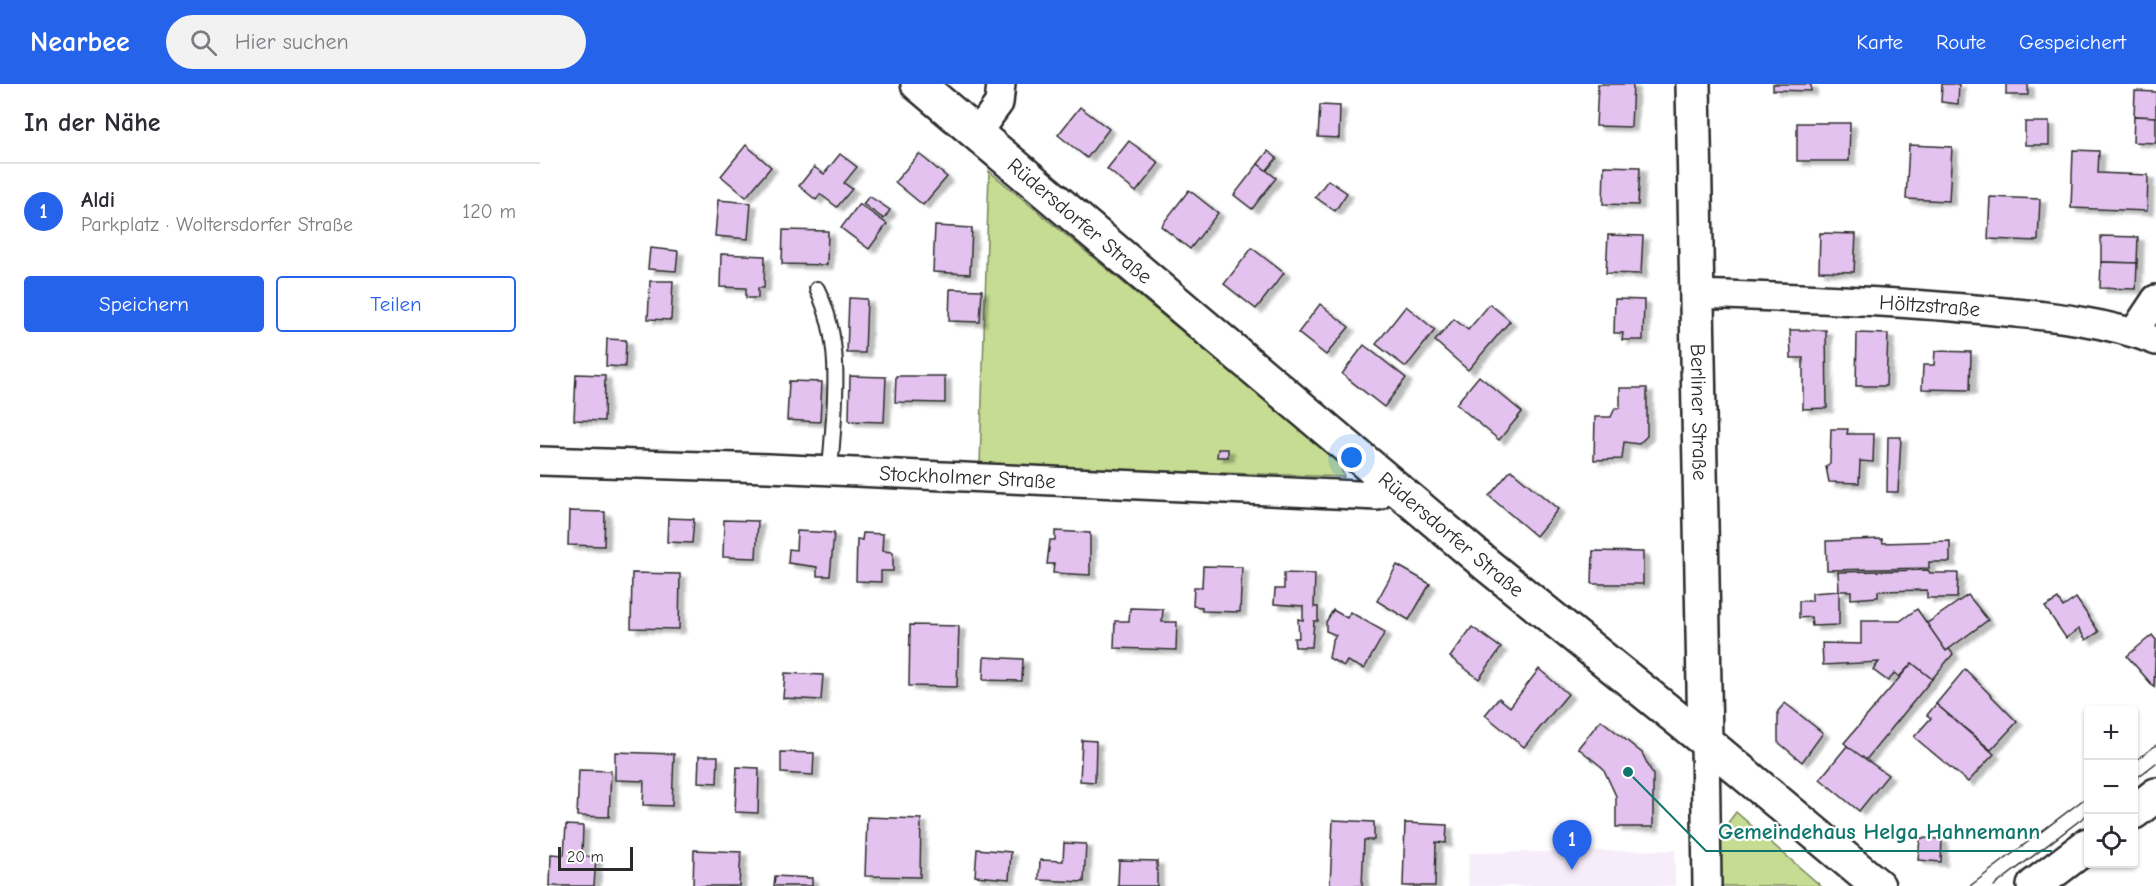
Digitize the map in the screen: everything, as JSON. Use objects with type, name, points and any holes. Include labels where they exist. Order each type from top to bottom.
[{"type":"street","name":"Rüdersdorfer Straße","points":[[918,84],[1492,570],[1705,741],[1878,886]]},
{"type":"street","points":[[977,133],[999,103],[1001,84]]},
{"type":"street","name":"Berliner Straße","points":[[1693,84],[1699,294],[1705,741]]},
{"type":"street","name":"Höltzstraße","points":[[1699,294],[1955,307],[2045,316],[2145,337]]},
{"type":"street","points":[[2145,337],[2156,299]]},
{"type":"street","name":"Stockholmer Straße","points":[[540,462],[830,471],[1378,496],[1388,482]]},
{"type":"street","points":[[1705,741],[1707,886]]},
{"type":"street","points":[[2138,808],[2156,795]]},
{"type":"street","points":[[2034,886],[2084,848]]},
{"type":"lane","points":[[818,289],[829,312],[834,338],[836,374],[830,471]]},
{"type":"shaded area","points":[[1675,850],[1675,886],[1468,886],[1469,853]]},
{"type":"green space","points":[[989,171],[1339,462],[1344,477],[980,465]]},
{"type":"green space","points":[[1736,812],[1821,886],[1714,886],[1715,840]]},
{"type":"building","points":[[1598,84],[1633,84],[1631,127],[1596,126]]},
{"type":"building","points":[[1773,84],[1811,84],[1811,91],[1773,90]]},
{"type":"building","points":[[1942,84],[1959,84],[1958,104],[1941,102]]},
{"type":"building","points":[[2006,84],[2028,84],[2028,95],[2006,95]]},
{"type":"building","points":[[2135,91],[2156,92],[2156,117],[2134,116]]},
{"type":"building","points":[[1320,105],[1340,106],[1339,138],[1318,137]]},
{"type":"building","points":[[1080,107],[1109,129],[1087,158],[1058,135]]},
{"type":"building","points":[[2134,116],[2156,117],[2156,143],[2133,142]]},
{"type":"building","points":[[2025,122],[2049,122],[2049,145],[2025,145]]},
{"type":"building","points":[[1797,123],[1850,123],[1849,161],[1797,161]]},
{"type":"building","points":[[1129,141],[1159,163],[1136,192],[1107,169]]},
{"type":"building","points":[[746,145],[771,167],[746,197],[721,176]]},
{"type":"building","points":[[1909,145],[1952,147],[1949,201],[1906,199]]},
{"type":"building","points":[[2073,150],[2099,151],[2098,173],[2148,175],[2147,211],[2071,208]]},
{"type":"building","points":[[1268,151],[1277,158],[1266,171],[1258,164]]},
{"type":"building","points":[[840,154],[857,167],[844,183],[852,189],[837,207],[820,194],[816,200],[799,186],[814,167],[824,174]]},
{"type":"building","points":[[919,154],[947,177],[923,205],[895,182]]},
{"type":"building","points":[[1258,164],[1276,178],[1252,209],[1234,195]]},
{"type":"building","points":[[1604,166],[1640,167],[1638,205],[1603,204]]},
{"type":"building","points":[[1328,180],[1347,193],[1335,211],[1315,197]]},
{"type":"building","points":[[1189,190],[1218,213],[1190,249],[1161,226]]},
{"type":"building","points":[[869,196],[890,210],[884,219],[863,204]]},
{"type":"building","points":[[1990,197],[2040,199],[2038,241],[1988,239]]},
{"type":"building","points":[[718,200],[751,203],[748,239],[715,236]]},
{"type":"building","points":[[859,204],[887,224],[869,249],[841,228]]},
{"type":"building","points":[[935,226],[972,228],[970,274],[933,272]]},
{"type":"building","points":[[783,230],[828,231],[827,265],[782,264]]},
{"type":"building","points":[[1820,233],[1856,234],[1854,272],[1819,271]]},
{"type":"building","points":[[1608,235],[1643,236],[1641,274],[1606,273]]},
{"type":"building","points":[[2101,236],[2138,237],[2137,263],[2101,262]]},
{"type":"building","points":[[650,248],[678,251],[676,271],[648,269]]},
{"type":"building","points":[[1252,248],[1284,273],[1256,309],[1224,284]]},
{"type":"building","points":[[721,254],[765,256],[764,288],[758,288],[758,298],[746,298],[746,288],[720,287]]},
{"type":"building","points":[[2101,262],[2137,263],[2136,289],[2100,288]]},
{"type":"building","points":[[650,281],[673,281],[671,320],[648,319]]},
{"type":"building","points":[[950,289],[982,290],[980,322],[949,321]]},
{"type":"building","points":[[849,298],[867,299],[865,353],[847,353]]},
{"type":"building","points":[[1615,299],[1644,300],[1643,340],[1622,340],[1623,333],[1614,333]]},
{"type":"building","points":[[1320,304],[1349,327],[1326,355],[1298,333]]},
{"type":"building","points":[[1490,304],[1510,321],[1468,370],[1435,341],[1454,319],[1468,330]]},
{"type":"building","points":[[1406,306],[1435,330],[1406,367],[1376,344]]},
{"type":"building","points":[[1790,330],[1826,330],[1827,408],[1803,409],[1803,358],[1791,358]]},
{"type":"building","points":[[1857,333],[1888,334],[1886,386],[1856,386]]},
{"type":"building","points":[[607,339],[626,340],[625,367],[606,366]]},
{"type":"building","points":[[1364,345],[1406,378],[1384,407],[1342,374]]},
{"type":"building","points":[[1935,351],[1971,352],[1970,390],[1922,389],[1923,365],[1934,365]]},
{"type":"building","points":[[576,374],[605,375],[604,421],[574,420]]},
{"type":"building","points":[[850,376],[886,377],[884,422],[849,421]]},
{"type":"building","points":[[896,376],[945,376],[945,403],[895,402]]},
{"type":"building","points":[[1479,376],[1522,412],[1499,440],[1456,404]]},
{"type":"building","points":[[789,381],[822,382],[820,422],[787,420]]},
{"type":"building","points":[[1620,388],[1647,388],[1647,436],[1639,444],[1624,442],[1622,459],[1594,460],[1595,417],[1611,417],[1615,408],[1620,408]]},
{"type":"building","points":[[1831,429],[1848,429],[1847,434],[1874,434],[1873,462],[1860,461],[1859,483],[1829,482],[1826,467],[1830,463]]},
{"type":"building","points":[[1888,437],[1901,437],[1898,492],[1887,492]]},
{"type":"building","points":[[1218,449],[1228,449],[1228,457],[1217,457]]},
{"type":"building","points":[[1511,470],[1558,509],[1536,536],[1489,496]]},
{"type":"building","points":[[569,511],[605,512],[604,546],[568,545]]},
{"type":"building","points":[[668,518],[694,519],[692,543],[667,542]]},
{"type":"building","points":[[724,520],[758,521],[756,558],[723,557]]},
{"type":"building","points":[[797,531],[834,533],[830,576],[817,576],[817,567],[788,563],[789,549],[796,550]]},
{"type":"building","points":[[1055,531],[1090,533],[1090,575],[1053,573],[1054,564],[1047,564],[1050,540],[1055,540]]},
{"type":"building","points":[[863,533],[883,534],[882,551],[893,552],[893,571],[881,571],[881,582],[856,581],[857,539],[862,540]]},
{"type":"building","points":[[1882,539],[1883,543],[1950,541],[1950,562],[1929,562],[1929,568],[1827,570],[1826,541]]},
{"type":"building","points":[[1593,551],[1643,552],[1643,584],[1592,584]]},
{"type":"building","points":[[1397,565],[1430,584],[1409,620],[1377,601]]},
{"type":"building","points":[[1203,566],[1242,567],[1240,612],[1202,611],[1202,607],[1193,606],[1194,587],[1202,587]]},
{"type":"building","points":[[1928,570],[1930,573],[1958,573],[1957,598],[1927,598],[1927,590],[1878,591],[1878,597],[1851,599],[1851,591],[1839,591],[1838,572]]},
{"type":"building","points":[[632,573],[680,574],[679,629],[631,628]]},
{"type":"building","points":[[1284,573],[1315,574],[1314,607],[1318,607],[1318,621],[1314,621],[1312,647],[1295,647],[1294,638],[1299,638],[1298,619],[1303,620],[1303,606],[1274,604],[1275,589],[1284,589]]},
{"type":"building","points":[[1839,591],[1839,625],[1812,626],[1811,617],[1799,618],[1799,601],[1812,601],[1812,593]]},
{"type":"building","points":[[1968,595],[1988,620],[1946,651],[1926,624]]},
{"type":"building","points":[[2076,598],[2099,632],[2086,640],[2079,629],[2066,638],[2045,607],[2058,599],[2063,607]]},
{"type":"building","points":[[1130,608],[1163,609],[1162,622],[1177,622],[1176,650],[1114,648],[1115,621],[1129,621]]},
{"type":"building","points":[[1917,609],[1946,651],[1949,649],[1953,654],[1932,679],[1912,663],[1899,677],[1895,673],[1888,681],[1873,670],[1879,662],[1823,665],[1822,643],[1861,644],[1861,621],[1900,621]]},
{"type":"building","points":[[1333,610],[1347,618],[1350,612],[1385,632],[1364,669],[1347,661],[1344,666],[1329,658],[1332,641],[1336,635],[1326,631],[1326,622]]},
{"type":"building","points":[[910,625],[959,626],[957,687],[909,686]]},
{"type":"building","points":[[1472,627],[1501,648],[1479,679],[1450,657]]},
{"type":"building","points":[[2152,635],[2156,640],[2154,687],[2127,656]]},
{"type":"building","points":[[984,657],[1023,659],[1022,681],[983,680]]},
{"type":"building","points":[[1912,663],[1932,679],[1865,761],[1844,743]]},
{"type":"building","points":[[1539,669],[1568,694],[1524,747],[1485,715],[1499,698],[1510,707]]},
{"type":"building","points":[[1965,669],[2017,722],[1991,750],[1936,704]]},
{"type":"building","points":[[785,673],[823,675],[821,700],[783,698]]},
{"type":"building","points":[[1785,703],[1823,733],[1802,762],[1778,742],[1778,711]]},
{"type":"building","points":[[1936,704],[1994,754],[1968,782],[1914,737],[1931,718],[1927,715]]},
{"type":"building","points":[[1601,720],[1642,753],[1653,775],[1653,827],[1616,827],[1616,796],[1603,768],[1578,748]]},
{"type":"building","points":[[1082,740],[1096,741],[1095,782],[1080,781]]},
{"type":"building","points":[[1847,746],[1888,775],[1859,811],[1820,779]]},
{"type":"building","points":[[615,752],[674,754],[672,806],[643,805],[644,781],[615,780]]},
{"type":"building","points":[[781,752],[814,753],[813,775],[781,773]]},
{"type":"building","points":[[699,756],[718,756],[717,783],[698,782]]},
{"type":"building","points":[[737,767],[759,768],[758,813],[735,812]]},
{"type":"building","points":[[579,770],[611,771],[609,817],[577,816]]},
{"type":"building","points":[[867,817],[921,819],[920,877],[865,876]]},
{"type":"building","points":[[1333,820],[1374,822],[1374,840],[1364,840],[1362,886],[1330,886]]},
{"type":"building","points":[[1405,823],[1447,825],[1446,843],[1436,842],[1435,886],[1403,886]]},
{"type":"building","points":[[566,825],[583,826],[582,856],[596,857],[594,886],[550,886],[551,854],[564,855]]},
{"type":"building","points":[[1920,838],[1942,839],[1941,862],[1918,860]]},
{"type":"building","points":[[1064,843],[1086,844],[1084,882],[1039,880],[1040,860],[1063,861]]},
{"type":"building","points":[[977,849],[1011,852],[1009,879],[975,876]]},
{"type":"building","points":[[694,850],[741,852],[739,886],[693,886]]},
{"type":"building","points":[[1119,860],[1157,861],[1157,886],[1118,886]]},
{"type":"building","points":[[775,876],[812,878],[812,886],[774,886]]},
{"type":"tram line","points":[[2137,760],[2156,745]]},
{"type":"tram line","points":[[2138,777],[2156,763]]},
{"type":"tram line","points":[[1970,886],[2084,799]]},
{"type":"tram line","points":[[1994,886],[2084,817]]},
{"type":"place","name":"Gemeindehaus Helga Hahnemann","points":[[1628,772]]},
{"type":"place","name":"Aldi","points":[[1572,870]]}]
